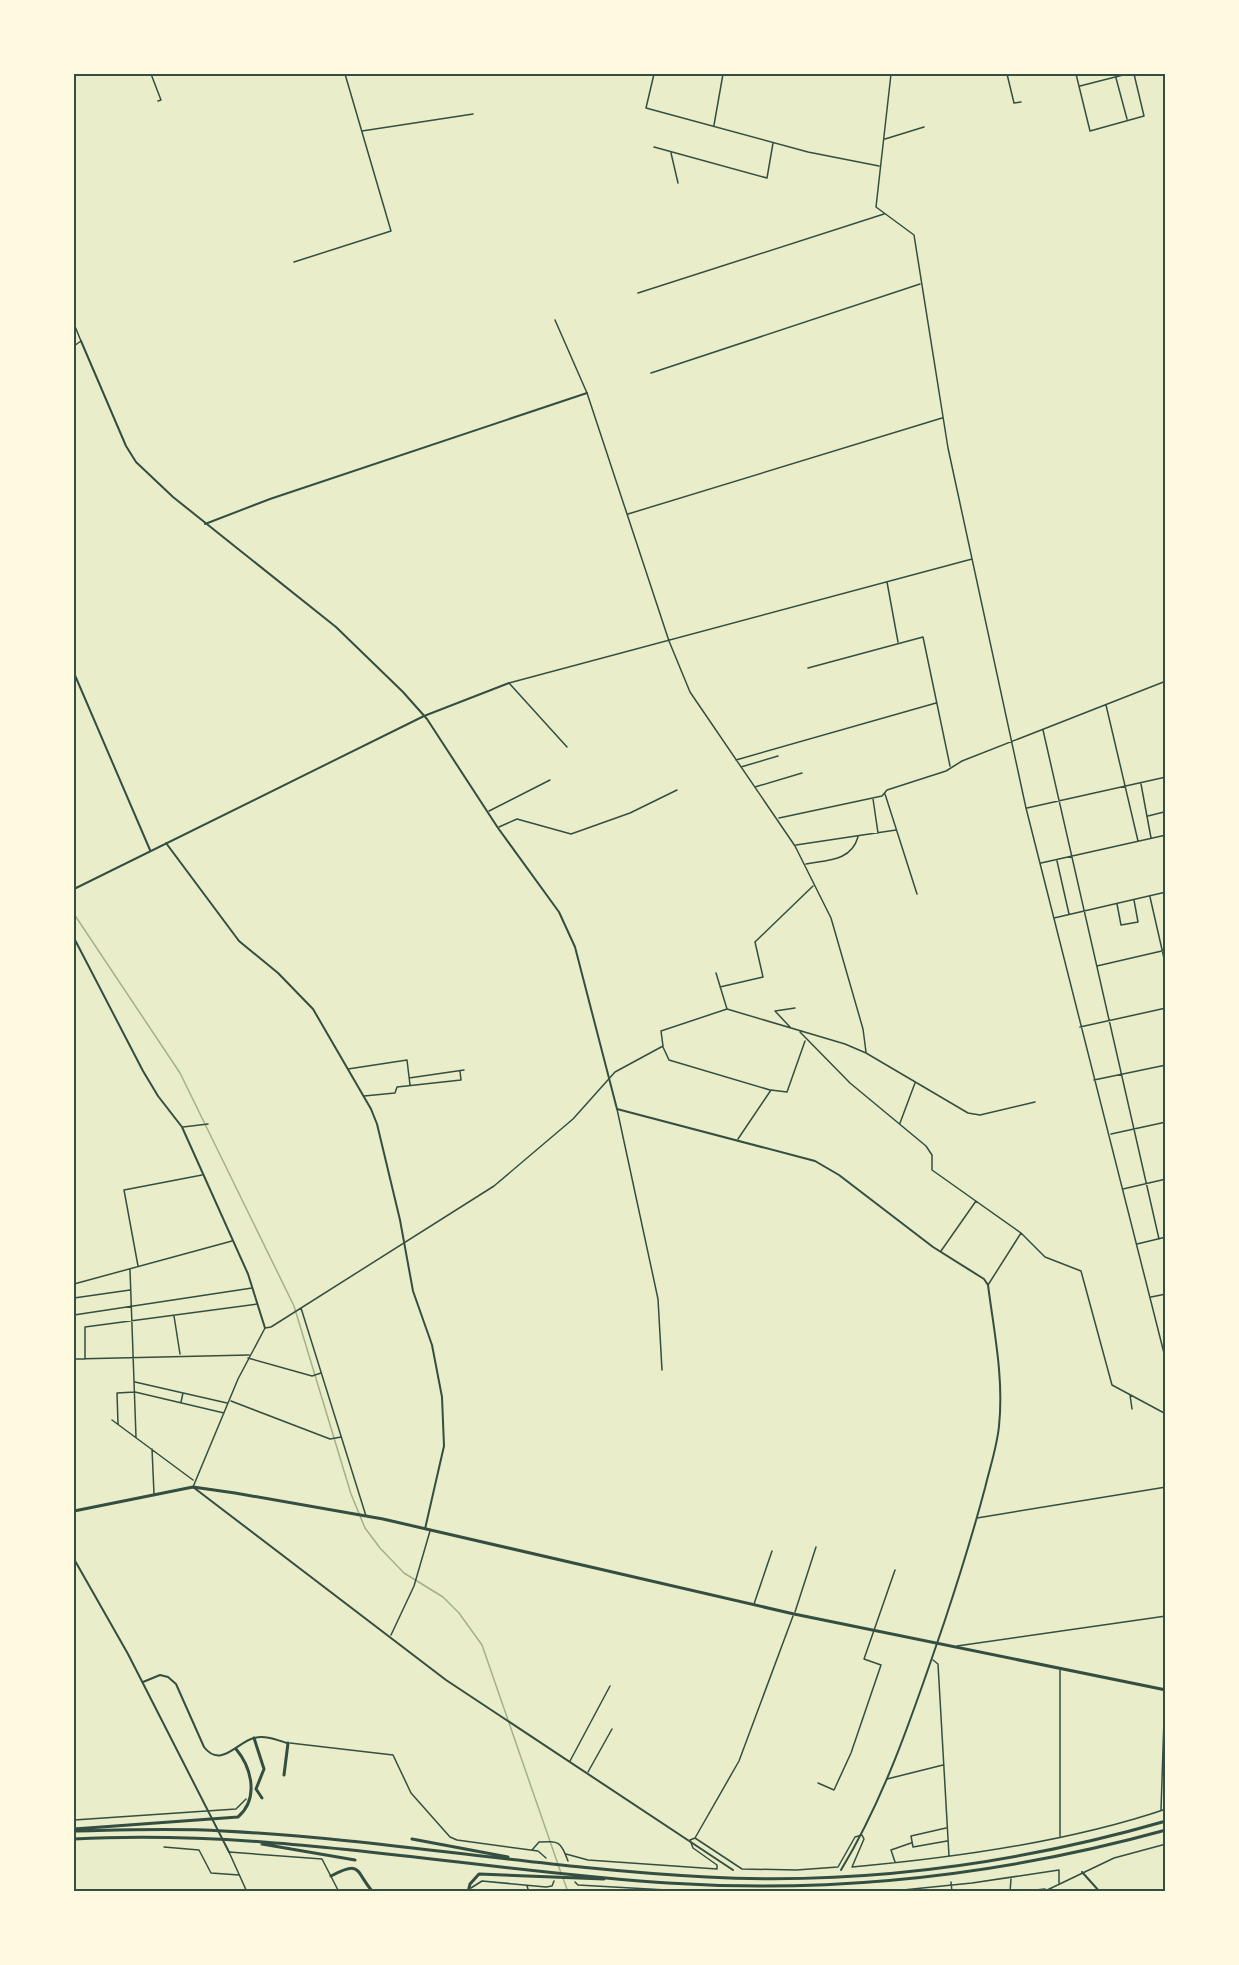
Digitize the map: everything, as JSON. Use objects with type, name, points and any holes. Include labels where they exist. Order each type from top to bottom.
[{"type":"main road","points":[[74,1510],[193,1487],[366,1516],[794,1614],[1165,1690]]},
{"type":"main road","points":[[254,1738],[264,1769],[256,1789],[262,1798]]},
{"type":"main road","points":[[284,1775],[288,1743]]},
{"type":"main road","points":[[74,1830],[238,1817],[248,1808],[253,1793],[242,1757],[236,1749]]},
{"type":"main road","points":[[74,1830],[226,1831],[549,1864],[567,1863],[718,1877],[825,1877],[1004,1859],[1118,1835],[1166,1821]]},
{"type":"main road","points":[[74,1839],[237,1840],[629,1880],[717,1885],[796,1886],[919,1879],[1033,1862],[1166,1830]]},
{"type":"main road","points":[[412,1839],[523,1861]]},
{"type":"main road","points":[[237,1840],[355,1860]]},
{"type":"main road","points":[[331,1876],[348,1868],[356,1868],[362,1872],[372,1891]]},
{"type":"main road","points":[[469,1892],[470,1884],[479,1874],[574,1880],[629,1880]]},
{"type":"street","points":[[152,74],[162,100],[158,101]]},
{"type":"street","points":[[294,262],[391,231],[345,74]]},
{"type":"street","points":[[654,74],[646,108],[808,152],[880,166]]},
{"type":"street","points":[[714,126],[723,74]]},
{"type":"street","points":[[891,74],[876,207],[913,233],[943,418],[1026,808],[1079,1027],[1109,1135],[1166,1361]]},
{"type":"street","points":[[1007,74],[1014,104],[1021,102]]},
{"type":"street","points":[[1076,74],[1090,131],[1144,116],[1134,74]]},
{"type":"street","points":[[1079,87],[1127,74]]},
{"type":"street","points":[[1116,77],[1127,120]]},
{"type":"street","points":[[361,131],[473,114]]},
{"type":"street","points":[[883,140],[924,128]]},
{"type":"street","points":[[654,147],[767,178],[773,142]]},
{"type":"street","points":[[671,152],[678,183]]},
{"type":"street","points":[[638,293],[885,214]]},
{"type":"street","points":[[651,373],[921,283]]},
{"type":"street","points":[[555,320],[587,393],[669,641],[690,692],[795,846],[804,864],[835,929],[863,1029],[866,1053]]},
{"type":"street","points":[[74,324],[124,441],[136,462],[205,524],[367,654],[424,716],[498,828],[559,912],[572,936],[617,1110],[657,1292],[662,1370]]},
{"type":"street","points":[[74,346],[81,341]]},
{"type":"street","points":[[205,524],[270,499],[587,393]]},
{"type":"street","points":[[627,514],[943,418]]},
{"type":"street","points":[[74,889],[424,716],[509,683],[973,558]]},
{"type":"street","points":[[887,581],[899,644]]},
{"type":"street","points":[[808,668],[923,637],[951,767]]},
{"type":"street","points":[[74,673],[150,850]]},
{"type":"street","points":[[777,819],[885,794],[892,788],[1013,743],[1166,681]]},
{"type":"street","points":[[509,683],[567,747]]},
{"type":"street","points":[[735,760],[937,703]]},
{"type":"street","points":[[1106,705],[1138,841]]},
{"type":"street","points":[[1043,730],[1159,1239]]},
{"type":"street","points":[[740,767],[778,756]]},
{"type":"street","points":[[755,787],[802,773]]},
{"type":"street","points":[[1026,808],[1166,777]]},
{"type":"street","points":[[488,811],[550,780]]},
{"type":"street","points":[[1140,783],[1151,838]]},
{"type":"street","points":[[498,828],[517,819],[571,834],[630,813],[677,790]]},
{"type":"street","points":[[885,794],[917,894]]},
{"type":"street","points":[[873,798],[878,833]]},
{"type":"street","points":[[1147,816],[1164,812],[1166,819]]},
{"type":"street","points":[[795,846],[896,830]]},
{"type":"street","points":[[1040,864],[1166,835]]},
{"type":"street","points":[[804,864],[846,855],[855,846],[858,836]]},
{"type":"street","points":[[166,843],[239,941],[278,973],[313,1009],[364,1096],[377,1124],[413,1291],[430,1339],[442,1397],[443,1455],[424,1529]]},
{"type":"street","points":[[1057,860],[1069,914]]},
{"type":"street","points":[[720,987],[763,977],[755,942],[813,886]]},
{"type":"street","points":[[1053,918],[1166,892]]},
{"type":"street","points":[[1150,896],[1166,967]]},
{"type":"street","points":[[1117,903],[1121,925],[1138,922],[1134,900]]},
{"type":"street","points":[[74,938],[140,1066],[158,1096],[182,1127],[253,1288],[265,1328]]},
{"type":"street","points":[[1097,966],[1166,950]]},
{"type":"street","points":[[716,973],[727,1009]]},
{"type":"street","points":[[791,1029],[775,1011],[795,1008]]},
{"type":"street","points":[[1079,1027],[1166,1008]]},
{"type":"street","points":[[806,1040],[787,1092],[771,1090],[669,1060],[663,1046],[662,1032],[727,1009],[845,1044],[866,1053],[974,1115],[1035,1102]]},
{"type":"street","points":[[800,1032],[850,1083],[931,1151],[932,1170],[1021,1233],[1045,1257],[1081,1271],[1111,1384],[1166,1414]]},
{"type":"street","points":[[663,1046],[621,1067],[573,1119],[520,1165],[452,1214],[265,1328],[249,1355],[193,1487],[389,1637],[505,1719],[733,1870]]},
{"type":"street","points":[[348,1069],[407,1060],[410,1086]]},
{"type":"street","points":[[1094,1080],[1166,1065]]},
{"type":"street","points":[[409,1078],[464,1070]]},
{"type":"street","points":[[364,1096],[395,1093],[396,1087],[461,1080],[460,1071]]},
{"type":"street","points":[[900,1123],[915,1082]]},
{"type":"street","points":[[736,1140],[771,1090]]},
{"type":"street","points":[[617,1110],[802,1156],[822,1165],[940,1252],[984,1279],[988,1285],[999,1353],[999,1424],[977,1518],[932,1659],[887,1779],[862,1835],[841,1870]]},
{"type":"street","points":[[1109,1135],[1166,1122]]},
{"type":"street","points":[[182,1127],[208,1124]]},
{"type":"street","points":[[139,1267],[124,1190],[202,1175]]},
{"type":"street","points":[[1123,1189],[1166,1179]]},
{"type":"street","points":[[940,1252],[976,1201]]},
{"type":"street","points":[[988,1285],[1021,1233]]},
{"type":"street","points":[[1136,1244],[1166,1237]]},
{"type":"street","points":[[74,1284],[233,1241]]},
{"type":"street","points":[[130,1270],[136,1437]]},
{"type":"street","points":[[74,1315],[253,1288]]},
{"type":"street","points":[[74,1298],[131,1289]]},
{"type":"street","points":[[1150,1298],[1166,1294]]},
{"type":"street","points":[[85,1359],[85,1327],[258,1304]]},
{"type":"street","points":[[300,1308],[366,1516]]},
{"type":"street","points":[[174,1316],[180,1355]]},
{"type":"street","points":[[1162,1346],[1166,1344]]},
{"type":"street","points":[[74,1359],[249,1355]]},
{"type":"street","points":[[248,1358],[313,1375],[321,1373]]},
{"type":"street","points":[[134,1382],[229,1402],[333,1440],[342,1437]]},
{"type":"street","points":[[118,1424],[117,1393],[135,1392],[225,1413]]},
{"type":"street","points":[[180,1403],[183,1393]]},
{"type":"street","points":[[1129,1394],[1132,1409]]},
{"type":"street","points":[[112,1420],[194,1481]]},
{"type":"street","points":[[152,1448],[154,1494]]},
{"type":"street","points":[[977,1518],[1166,1487]]},
{"type":"street","points":[[389,1637],[414,1586],[430,1530]]},
{"type":"street","points":[[690,1840],[695,1838],[739,1761],[794,1614],[816,1547]]},
{"type":"street","points":[[754,1605],[772,1551]]},
{"type":"street","points":[[74,1559],[143,1682],[247,1892]]},
{"type":"street","points":[[818,1783],[834,1791],[851,1753],[881,1665],[864,1659],[895,1570]]},
{"type":"street","points":[[954,1647],[966,1643],[1166,1616]]},
{"type":"street","points":[[932,1659],[938,1664],[949,1857]]},
{"type":"street","points":[[1161,1811],[1166,1659]]},
{"type":"street","points":[[1060,1669],[1060,1836]]},
{"type":"street","points":[[143,1682],[160,1675],[171,1679],[207,1751],[220,1756],[254,1738],[266,1737],[288,1743],[393,1755],[411,1793],[450,1837],[457,1840],[532,1850],[543,1853],[546,1858]]},
{"type":"street","points":[[570,1761],[610,1686]]},
{"type":"street","points":[[588,1773],[612,1729]]},
{"type":"street","points":[[887,1779],[944,1765]]},
{"type":"street","points":[[74,1820],[236,1809],[246,1799]]},
{"type":"street","points":[[862,1835],[864,1839],[850,1866],[896,1864],[949,1857],[1131,1821],[1166,1809]]},
{"type":"street","points":[[947,1827],[910,1836],[913,1847],[948,1840]]},
{"type":"street","points":[[695,1838],[742,1869],[796,1870],[837,1867],[855,1837],[862,1835]]},
{"type":"street","points":[[566,1854],[588,1860],[717,1869],[717,1865],[693,1848],[690,1840]]},
{"type":"street","points":[[532,1850],[537,1843],[562,1844],[567,1863]]},
{"type":"street","points":[[896,1864],[891,1850],[912,1843]]},
{"type":"street","points":[[1016,1892],[1043,1888],[1045,1891],[1114,1858],[1166,1844]]},
{"type":"street","points":[[164,1848],[199,1850],[212,1873],[239,1875]]},
{"type":"street","points":[[229,1852],[322,1859],[339,1892]]},
{"type":"street","points":[[883,1892],[952,1886],[1059,1870],[1059,1883]]},
{"type":"street","points":[[1082,1872],[1100,1892]]},
{"type":"street","points":[[1010,1892],[1011,1878]]},
{"type":"street","points":[[469,1892],[473,1885],[482,1881],[550,1886],[554,1879]]},
{"type":"street","points":[[574,1880],[578,1885],[702,1892]]},
{"type":"street","points":[[951,1882],[952,1892]]},
{"type":"street","points":[[527,1885],[529,1892]]},
{"type":"waterway","points":[[74,914],[180,1073],[294,1306],[351,1494],[365,1528],[404,1573],[443,1597],[459,1613],[482,1645],[561,1873]]},
{"type":"waterway","points":[[563,1878],[568,1892]]}]
